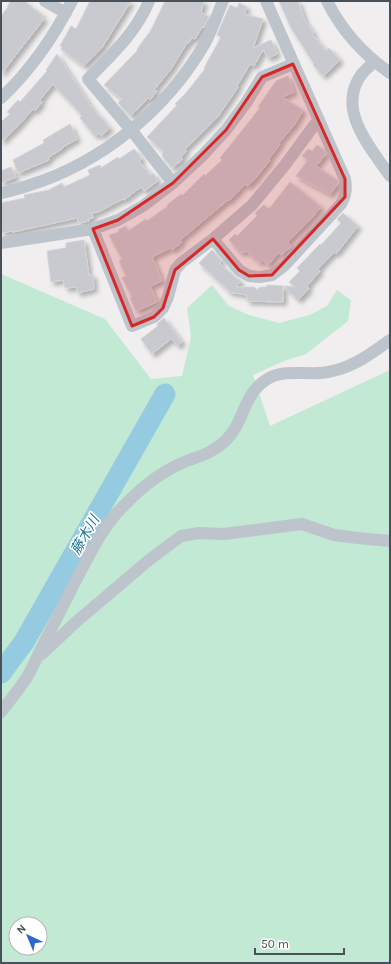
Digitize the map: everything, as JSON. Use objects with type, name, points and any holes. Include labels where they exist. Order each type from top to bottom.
[{"type":"street","points":[[45,1],[66,13]]},
{"type":"street","points":[[1,98],[10,90],[38,56],[66,13],[72,1]]},
{"type":"street","points":[[149,1],[139,20],[125,41],[88,79],[173,183]]},
{"type":"street","points":[[1,193],[52,178],[98,154],[132,131],[175,87],[205,42],[223,1]]},
{"type":"street","points":[[213,239],[239,270],[249,276],[260,277],[272,275],[284,266],[341,204],[345,197],[347,187],[345,179],[266,1]]},
{"type":"street","points":[[327,1],[344,30],[374,62],[390,73]]},
{"type":"street","points":[[374,62],[361,76],[354,91],[352,110],[358,127],[390,176]]},
{"type":"street","points":[[1,243],[93,229],[118,220],[143,206],[173,183],[203,155],[226,130],[246,103],[262,77],[293,64]]},
{"type":"street","points":[[93,229],[132,326],[154,317],[163,308],[168,298],[175,270],[181,263],[213,239],[252,205],[285,165],[318,120]]},
{"type":"street","points":[[1,712],[24,683],[95,543],[115,515],[134,494],[165,471],[182,463],[209,454],[218,448],[228,439],[235,429],[249,398],[257,387],[270,378],[284,374],[321,373],[343,368],[365,359],[390,340]]},
{"type":"street","points":[[34,662],[88,612],[149,560],[181,536],[198,533],[224,534],[302,524],[334,534],[390,541]]},
{"type":"highlighted area","points":[[293,64],[345,179],[345,197],[272,275],[249,276],[239,270],[213,239],[175,270],[163,308],[154,317],[132,326],[93,229],[118,220],[173,183],[226,130],[262,77]]},
{"type":"green space","points":[[1,274],[105,319],[151,379],[182,376],[191,337],[187,308],[212,285],[229,306],[249,315],[279,323],[310,315],[327,306],[337,290],[351,300],[348,321],[306,354],[284,361],[253,375],[270,426],[390,370],[390,963],[1,963]]},
{"type":"building","points":[[11,1],[24,1],[42,15],[41,17],[44,19],[1,74],[1,16]]},
{"type":"building","points":[[90,1],[131,1],[101,49],[84,66],[61,49],[62,47],[60,46],[71,26],[76,29]]},
{"type":"building","points":[[165,1],[204,1],[201,12],[209,17],[204,28],[202,27],[195,39],[192,38],[188,44],[187,43],[171,69],[154,90],[157,91],[150,100],[148,98],[131,116],[118,103],[122,99],[104,85],[138,50],[137,49],[151,30]]},
{"type":"building","points":[[279,1],[298,1],[305,21],[314,33],[312,34],[326,51],[329,48],[340,60],[323,76],[313,65],[314,64],[291,28]]},
{"type":"building","points":[[239,3],[247,7],[244,14],[263,19],[253,48],[271,40],[277,54],[268,58],[263,50],[254,66],[250,64],[237,86],[238,87],[217,118],[185,149],[186,151],[181,157],[183,159],[172,168],[162,156],[163,151],[147,137],[177,105],[175,104],[205,69],[204,68],[221,37],[217,35],[230,5],[237,8]]},
{"type":"building","points":[[57,54],[92,108],[110,128],[101,136],[99,133],[95,136],[80,118],[82,116],[80,113],[53,84],[40,100],[42,102],[35,111],[33,109],[1,142],[1,122],[10,114],[7,112],[18,100],[20,102],[47,71],[46,70]]},
{"type":"building","points":[[288,76],[294,92],[282,97],[303,110],[295,124],[279,143],[280,144],[269,159],[270,160],[248,186],[245,184],[229,201],[228,200],[180,240],[182,242],[172,250],[170,248],[152,257],[162,281],[150,286],[157,302],[136,311],[130,298],[132,297],[122,278],[126,276],[119,261],[122,259],[109,235],[119,232],[118,230],[126,226],[128,231],[146,219],[147,221],[168,206],[167,205],[181,194],[182,196],[204,174],[205,176],[222,160],[220,158],[260,108],[258,107],[276,81]]},
{"type":"building","points":[[70,124],[77,139],[48,158],[49,160],[18,173],[13,160],[44,143],[43,140]]},
{"type":"building","points":[[317,145],[324,150],[326,154],[316,166],[338,181],[338,184],[330,194],[296,176],[308,160],[302,156],[308,149],[312,151]]},
{"type":"building","points":[[134,149],[142,159],[139,161],[150,175],[153,173],[158,181],[144,191],[141,187],[124,200],[123,199],[98,212],[92,213],[93,218],[88,219],[89,221],[79,223],[77,218],[13,232],[1,233],[1,203],[25,198],[24,195],[49,190],[62,183],[64,187],[90,175],[88,170],[100,165],[101,168]]},
{"type":"building","points":[[11,167],[16,177],[1,183],[1,171]]},
{"type":"building","points":[[290,182],[321,207],[288,242],[292,246],[281,255],[279,252],[268,265],[262,260],[260,263],[246,251],[240,252],[229,240],[235,234],[237,236],[257,216],[255,213],[264,205],[269,209]]},
{"type":"building","points":[[343,213],[358,226],[336,254],[334,252],[318,269],[320,271],[307,286],[309,289],[298,300],[284,286],[295,287],[289,282],[300,271],[297,268],[341,223],[337,219]]},
{"type":"building","points":[[84,240],[89,276],[93,275],[94,289],[77,293],[77,287],[65,288],[63,280],[51,282],[47,251],[66,248],[66,243]]},
{"type":"building","points":[[212,250],[222,261],[219,263],[241,282],[236,287],[254,287],[257,290],[260,287],[267,287],[267,285],[283,286],[283,302],[247,301],[247,295],[229,292],[199,263]]},
{"type":"building","points":[[164,318],[182,342],[178,346],[171,339],[152,354],[141,339],[158,326],[157,324]]},
{"type":"waterway","name":"藤木川","points":[[1,673],[24,642],[165,394]]}]
